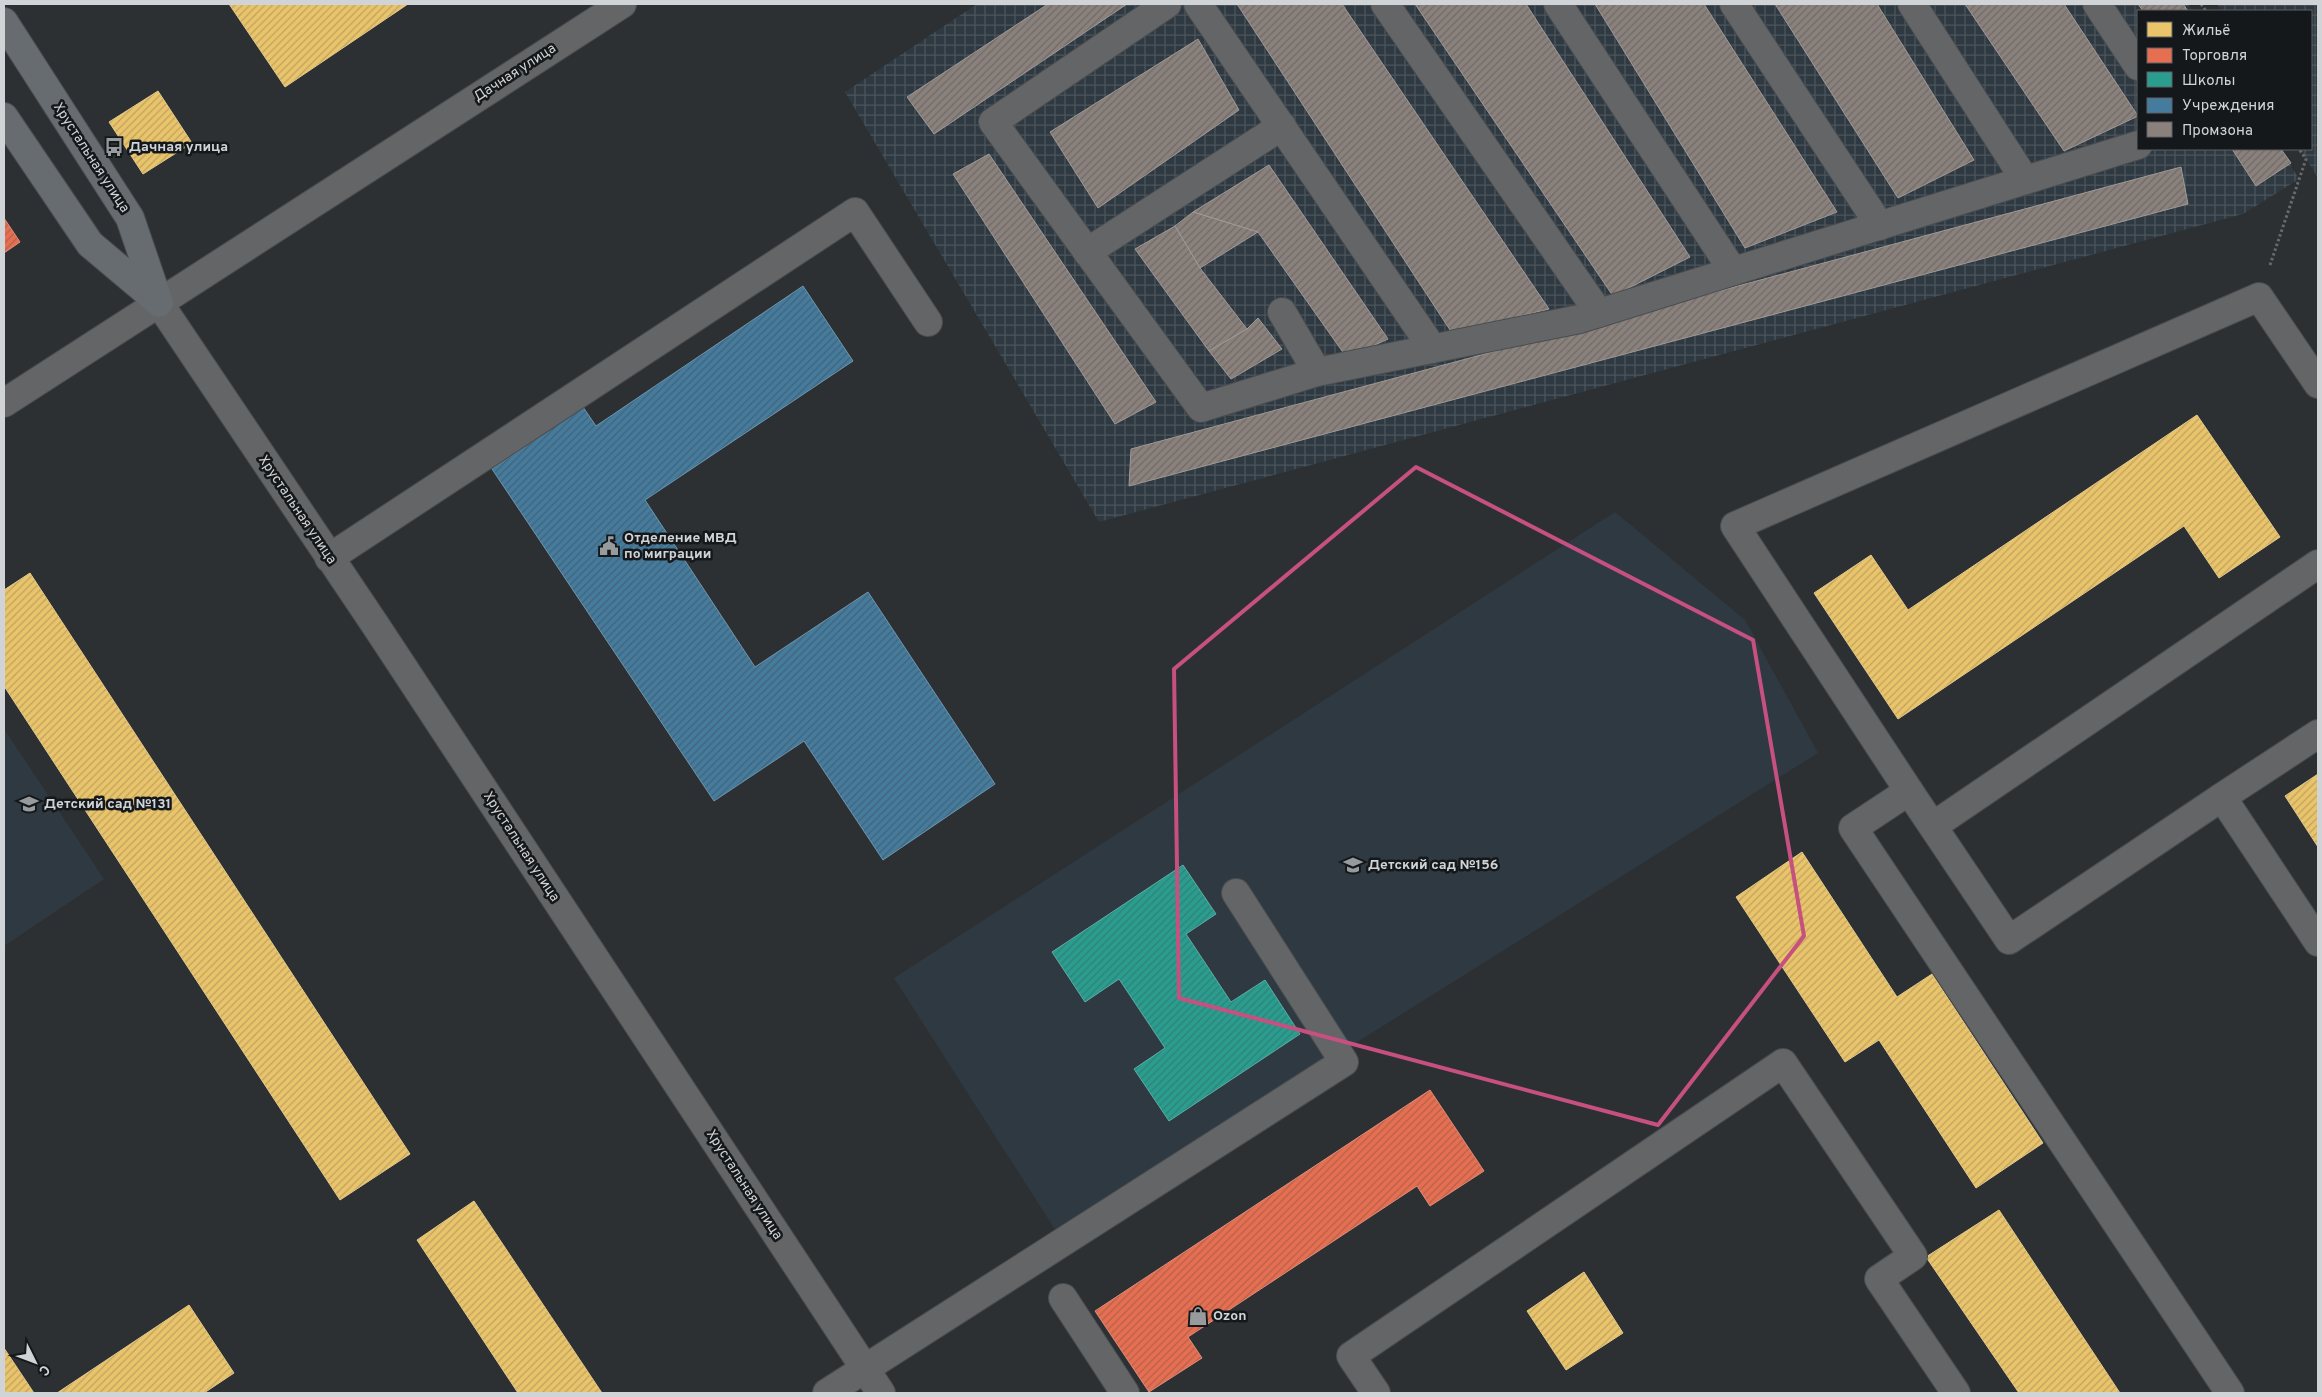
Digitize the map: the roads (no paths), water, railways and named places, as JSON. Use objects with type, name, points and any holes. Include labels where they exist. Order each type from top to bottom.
[{"type":"main road","name":"Хрустальная улица","points":[[4,22],[130,218],[159,303]]},
{"type":"main road","name":"Хрустальная улица","points":[[4,118],[90,244],[159,303]]},
{"type":"street","name":"Дачная улица","points":[[4,403],[622,4]]},
{"type":"street","points":[[1166,4],[993,122],[1201,408],[1317,372],[1599,314],[2137,145]]},
{"type":"street","points":[[1198,4],[1433,349]]},
{"type":"street","points":[[1385,4],[1599,314]]},
{"type":"street","points":[[1558,4],[1733,271]]},
{"type":"street","points":[[1734,4],[1880,226]]},
{"type":"street","points":[[1912,4],[2025,180]]},
{"type":"street","points":[[2097,4],[2137,64]]},
{"type":"street","points":[[1087,252],[1282,126]]},
{"type":"street","points":[[329,558],[856,212],[928,322]]},
{"type":"street","points":[[2318,384],[2259,297],[1734,526],[2009,940],[2318,734]]},
{"type":"street","name":"Хрустальная улица","points":[[159,303],[881,1393]]},
{"type":"street","points":[[1282,312],[1317,372]]},
{"type":"street","points":[[1933,826],[2318,564]]},
{"type":"street","points":[[1909,791],[1853,828],[2230,1393]]},
{"type":"street","points":[[2222,797],[2318,942]]},
{"type":"street","points":[[828,1393],[1344,1062],[1236,893]]},
{"type":"street","points":[[1376,1393],[1351,1356],[1783,1063],[1913,1256],[1879,1280],[1956,1393]]},
{"type":"street","points":[[1063,1298],[1125,1393]]},
{"type":"place","name":"Дачная улица","points":[[114,147]]},
{"type":"place","name":"Отделение МВД по миграции","points":[[609,546]]},
{"type":"place","name":"Детский сад №131","points":[[29,804]]},
{"type":"place","name":"Детский сад №156","points":[[1353,865]]},
{"type":"place","name":"Ozon","points":[[1198,1316]]}]
